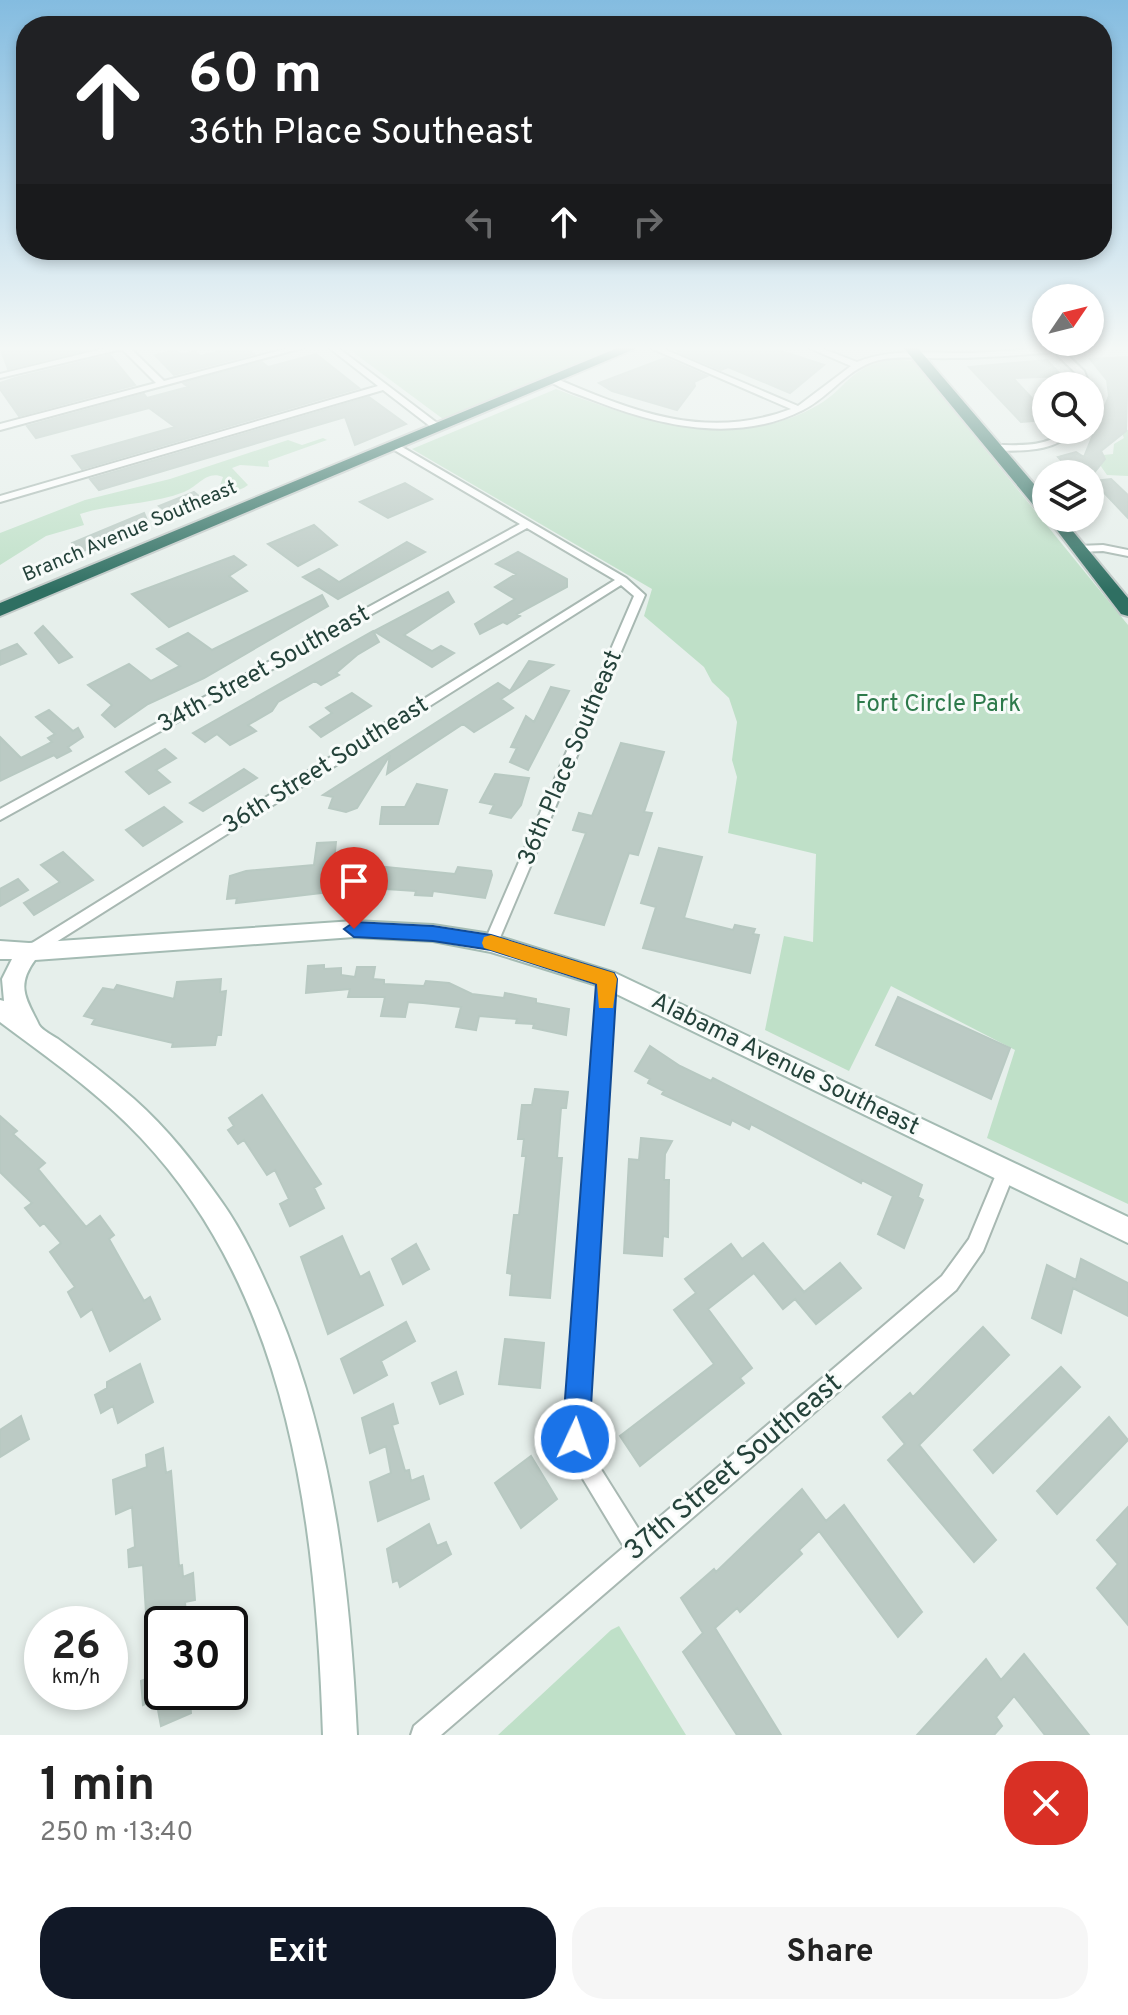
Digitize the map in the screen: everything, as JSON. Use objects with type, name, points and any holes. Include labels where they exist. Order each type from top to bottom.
[{"type":"highway","name":"Branch Avenue Southeast","points":[[0,610],[438,428]]},
{"type":"highway","points":[[985,428],[1032,490]]},
{"type":"highway","points":[[1002,448],[1032,477]]},
{"type":"highway","points":[[1068,532],[1128,588]]},
{"type":"highway","points":[[1077,532],[1128,610]]},
{"type":"main road","name":"Alabama Avenue Southeast","points":[[0,950],[29,952],[354,929],[433,933],[491,943],[607,979],[1128,1230]]},
{"type":"main road","points":[[29,952],[15,970],[13,1003],[46,1044]]},
{"type":"main road","points":[[0,1009],[136,1117],[180,1165],[223,1227],[269,1322],[305,1431],[320,1503],[333,1610],[340,1735]]},
{"type":"street","points":[[0,499],[244,428]]},
{"type":"street","points":[[1002,448],[1037,444]]},
{"type":"street","points":[[394,446],[622,580]]},
{"type":"street","name":"34th Street Southeast","points":[[0,815],[527,524]]},
{"type":"street","points":[[1086,548],[1128,553]]},
{"type":"street","name":"36th Place Southeast","points":[[491,943],[640,595],[622,580]]},
{"type":"street","name":"36th Street Southeast","points":[[29,952],[622,580]]},
{"type":"street","points":[[607,979],[575,1439],[584,1462],[638,1549]]},
{"type":"street","name":"37th Street Southeast","points":[[423,1735],[949,1283],[976,1245],[1006,1171]]},
{"type":"green space","name":"Fort Circle Park","points":[[462,428],[968,428],[1032,507],[1032,532],[1052,532],[1128,625],[1128,1204],[987,1138],[1015,1050],[891,986],[849,1071],[765,1030],[784,936],[813,942],[816,854],[728,833],[737,777],[732,760],[737,722],[729,698],[712,682],[704,667],[644,616],[652,589],[412,449]]},
{"type":"green space","points":[[1120,429],[1128,430],[1128,476],[1107,475],[1104,460],[1099,460],[1103,455],[1113,454],[1114,444],[1124,438]]},
{"type":"green space","points":[[323,438],[327,440],[268,461],[269,467],[240,465],[232,468],[248,485],[237,490],[219,488],[223,477],[217,475],[171,496],[80,514],[84,525],[46,536],[0,565],[0,533],[85,500],[170,479],[288,440],[302,445]]},
{"type":"green space","points":[[619,1626],[686,1735],[498,1735],[611,1630]]},
{"type":"building","points":[[28,428],[74,428],[36,438]]},
{"type":"building","points":[[172,428],[222,428],[82,469],[72,456]]},
{"type":"building","points":[[264,428],[308,428],[99,490],[90,479]]},
{"type":"building","points":[[349,428],[396,428],[355,445]]},
{"type":"building","points":[[1104,428],[1126,428],[1101,451],[1104,460],[1061,460],[1058,457],[1076,452],[1084,457],[1089,444],[1104,444]]},
{"type":"building","points":[[1111,479],[1128,495],[1128,518],[1104,493],[1104,480]]},
{"type":"building","points":[[405,483],[432,499],[388,518],[360,502]]},
{"type":"building","points":[[194,492],[206,502],[172,516],[159,506]]},
{"type":"building","points":[[144,513],[149,525],[76,554],[72,543]]},
{"type":"building","points":[[314,525],[337,545],[298,566],[268,544]]},
{"type":"building","points":[[407,542],[425,552],[338,599],[303,577],[319,569],[339,582]]},
{"type":"building","points":[[518,552],[567,579],[567,587],[517,614],[520,616],[507,624],[503,622],[480,634],[475,624],[515,599],[495,587],[516,574],[496,564]]},
{"type":"building","points":[[234,556],[246,565],[229,576],[247,591],[169,627],[132,594]]},
{"type":"building","points":[[448,592],[454,602],[404,635],[432,651],[441,646],[454,653],[432,667],[374,631]]},
{"type":"building","points":[[322,595],[328,606],[204,678],[148,704],[115,727],[102,715],[112,705],[88,685],[129,664],[151,681],[180,666],[157,649],[188,633],[212,650]]},
{"type":"building","points":[[43,626],[72,657],[59,663],[35,633]]},
{"type":"building","points":[[373,631],[379,642],[357,655],[336,673],[339,675],[321,685],[315,681],[278,702],[272,711],[248,725],[256,731],[230,745],[217,734],[205,742],[193,733]]},
{"type":"building","points":[[17,644],[26,654],[0,665],[0,651]]},
{"type":"building","points":[[529,661],[553,665],[501,699],[513,708],[474,732],[463,724],[387,774],[390,755],[357,808],[346,812],[329,808],[333,797],[323,795],[498,683],[510,691]]},
{"type":"building","points":[[551,687],[569,691],[528,770],[510,762],[517,748],[511,747],[526,716],[534,722]]},
{"type":"building","points":[[352,693],[371,706],[321,737],[310,727],[332,713],[326,708]]},
{"type":"building","points":[[49,710],[73,731],[78,728],[83,737],[68,747],[71,751],[57,758],[54,755],[0,781],[0,737],[21,758],[52,742],[48,738],[55,734],[36,717]]},
{"type":"building","points":[[621,743],[664,752],[644,812],[652,813],[638,855],[629,853],[604,925],[555,913],[586,833],[573,830],[579,813],[592,816]]},
{"type":"building","points":[[165,749],[176,758],[156,770],[170,782],[149,794],[126,772]]},
{"type":"building","points":[[244,769],[257,778],[203,811],[190,803]]},
{"type":"building","points":[[495,774],[529,778],[521,805],[511,818],[490,813],[494,805],[480,802]]},
{"type":"building","points":[[417,784],[447,790],[438,824],[380,824],[382,807],[405,807]]},
{"type":"building","points":[[164,807],[182,822],[143,846],[126,830]]},
{"type":"building","points":[[336,842],[333,871],[347,870],[346,890],[236,903],[237,898],[227,899],[230,876],[246,871],[314,865],[317,843]]},
{"type":"building","points":[[659,848],[702,857],[684,918],[733,930],[735,925],[755,929],[753,934],[759,935],[750,973],[643,948],[656,907],[641,903]]},
{"type":"building","points":[[63,852],[93,880],[34,915],[24,903],[60,882],[41,865]]},
{"type":"building","points":[[376,866],[455,874],[458,867],[491,871],[492,875],[485,898],[433,891],[432,896],[415,895],[416,891],[371,888]]},
{"type":"building","points":[[18,879],[28,890],[0,906],[0,889]]},
{"type":"building","points":[[324,965],[324,969],[341,968],[341,975],[355,977],[357,967],[375,967],[373,979],[384,980],[384,984],[424,986],[426,981],[449,983],[472,994],[504,998],[505,993],[536,999],[536,1003],[569,1009],[566,1035],[533,1028],[534,1024],[516,1023],[517,1019],[479,1016],[476,1030],[456,1027],[461,1007],[423,1003],[408,1002],[405,1017],[381,1016],[385,997],[348,997],[350,989],[306,993],[308,966]]},
{"type":"building","points":[[221,979],[220,992],[226,991],[221,1035],[217,1035],[215,1045],[172,1047],[173,1043],[92,1024],[95,1019],[84,1016],[103,988],[114,990],[117,985],[174,999],[177,982]]},
{"type":"building","points":[[898,997],[1010,1048],[991,1099],[876,1045]]},
{"type":"building","points":[[650,1046],[680,1066],[711,1081],[713,1078],[922,1185],[918,1197],[923,1200],[904,1248],[878,1234],[893,1196],[862,1180],[861,1183],[751,1124],[749,1129],[732,1120],[730,1125],[662,1094],[664,1091],[648,1083],[650,1079],[635,1071]]},
{"type":"building","points":[[535,1089],[568,1092],[566,1108],[561,1108],[557,1158],[562,1158],[550,1298],[510,1295],[512,1274],[507,1273],[514,1215],[519,1215],[526,1156],[522,1156],[524,1139],[518,1139],[522,1105],[532,1105]]},
{"type":"building","points":[[262,1095],[321,1184],[314,1188],[324,1208],[290,1226],[280,1204],[289,1199],[275,1170],[267,1175],[244,1140],[238,1144],[228,1130],[234,1126],[229,1118]]},
{"type":"building","points":[[0,1116],[17,1131],[13,1134],[45,1163],[38,1169],[86,1227],[100,1216],[114,1235],[109,1239],[144,1301],[150,1297],[160,1319],[110,1351],[92,1309],[81,1317],[68,1292],[75,1287],[50,1252],[61,1243],[44,1223],[40,1226],[25,1208],[32,1203],[0,1172]]},
{"type":"building","points":[[641,1138],[672,1141],[665,1154],[664,1180],[669,1180],[668,1237],[663,1236],[662,1256],[624,1253],[629,1159],[639,1160]]},
{"type":"building","points":[[342,1236],[360,1277],[369,1272],[383,1305],[328,1334],[301,1257]]},
{"type":"building","points":[[763,1243],[804,1292],[840,1263],[861,1288],[816,1324],[795,1299],[783,1309],[754,1273],[708,1309],[752,1368],[740,1378],[744,1383],[640,1466],[620,1436],[714,1364],[674,1310],[696,1293],[685,1279],[731,1244],[742,1259]]},
{"type":"building","points":[[416,1244],[429,1269],[403,1284],[392,1259]]},
{"type":"building","points":[[1081,1259],[1128,1283],[1128,1316],[1073,1288],[1061,1333],[1032,1318],[1047,1265],[1076,1280]]},
{"type":"building","points":[[406,1322],[415,1341],[381,1361],[387,1375],[354,1393],[341,1359]]},
{"type":"building","points":[[983,1327],[1009,1355],[919,1445],[996,1540],[974,1562],[888,1460],[905,1444],[883,1417],[910,1393],[913,1397]]},
{"type":"building","points":[[505,1339],[544,1343],[540,1388],[499,1384]]},
{"type":"building","points":[[140,1364],[153,1402],[118,1423],[113,1406],[101,1413],[95,1395],[107,1388],[107,1382]]},
{"type":"building","points":[[1061,1367],[1080,1387],[993,1473],[974,1450]]},
{"type":"building","points":[[456,1372],[463,1394],[440,1404],[432,1383]]},
{"type":"building","points":[[393,1404],[398,1423],[392,1425],[405,1471],[409,1470],[411,1481],[423,1476],[429,1499],[378,1521],[370,1482],[391,1473],[386,1446],[370,1453],[362,1418]]},
{"type":"building","points":[[21,1416],[29,1439],[0,1457],[0,1430]]},
{"type":"building","points":[[1109,1417],[1128,1440],[1057,1514],[1037,1491]]},
{"type":"building","points":[[163,1448],[166,1473],[171,1471],[179,1566],[182,1565],[183,1577],[193,1573],[195,1600],[185,1602],[185,1606],[146,1606],[143,1565],[129,1567],[128,1550],[135,1547],[132,1507],[116,1514],[113,1480],[147,1467],[146,1455]]},
{"type":"building","points":[[531,1456],[557,1499],[521,1528],[495,1483]]},
{"type":"building","points":[[802,1489],[826,1521],[844,1505],[922,1612],[898,1637],[819,1531],[799,1550],[802,1554],[740,1612],[737,1608],[715,1628],[781,1735],[737,1735],[683,1652],[703,1633],[681,1598],[714,1569],[716,1572]]},
{"type":"building","points":[[1128,1507],[1128,1625],[1097,1588],[1118,1564],[1097,1540]]},
{"type":"building","points":[[429,1524],[437,1546],[446,1542],[451,1554],[400,1587],[398,1580],[393,1582],[387,1549]]},
{"type":"building","points":[[1024,1654],[1089,1735],[1045,1735],[1014,1696],[996,1717],[1002,1726],[994,1735],[917,1735],[986,1659],[1001,1680]]},
{"type":"building","points":[[144,1680],[143,1705],[141,1681]]},
{"type":"building","points":[[158,1710],[191,1710],[191,1713],[161,1726]]},
{"type":"slow traffic","points":[[491,943],[550,958],[607,979],[606,1002]]},
{"type":"route","points":[[354,929],[433,933],[491,943],[550,958],[607,979],[575,1439]]}]
